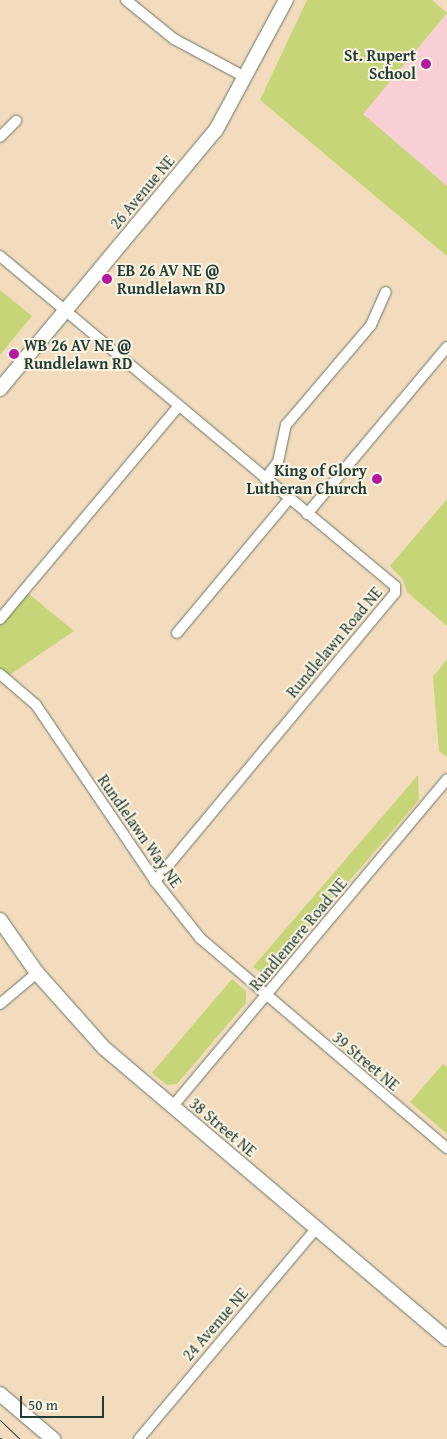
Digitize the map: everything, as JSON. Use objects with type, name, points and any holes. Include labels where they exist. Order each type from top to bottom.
[{"type":"street","points":[[126,0],[174,39],[245,77]]},
{"type":"street","name":"26 Avenue NE","points":[[0,389],[216,130],[286,0]]},
{"type":"street","points":[[0,137],[16,121]]},
{"type":"street","name":"Rundlelawn Road NE","points":[[0,256],[394,586],[395,594],[155,881]]},
{"type":"street","points":[[265,479],[278,462],[286,425],[371,324],[386,292]]},
{"type":"street","points":[[307,514],[446,351]]},
{"type":"street","points":[[0,619],[179,406]]},
{"type":"street","points":[[176,634],[289,499]]},
{"type":"street","name":"Rundlelawn Way NE","points":[[0,674],[36,705],[155,881],[200,938],[265,997]]},
{"type":"street","name":"Rundlemere Road NE","points":[[172,1107],[447,779]]},
{"type":"street","name":"38 Street NE","points":[[0,920],[37,973],[104,1048],[447,1339]]},
{"type":"street","points":[[0,1004],[37,973]]},
{"type":"street","name":"39 Street NE","points":[[265,997],[447,1148]]},
{"type":"street","name":"24 Avenue NE","points":[[139,1439],[316,1229]]},
{"type":"street","points":[[0,1394],[53,1439]]},
{"type":"shaded area","name":"St. Rupert School","points":[[447,15],[447,186],[362,114]]},
{"type":"green space","points":[[307,0],[432,0],[447,13],[363,114],[447,186],[447,256],[260,100]]},
{"type":"green space","points":[[0,290],[32,316],[0,355]]},
{"type":"green space","points":[[447,499],[447,626],[407,592],[403,580],[390,566]]},
{"type":"green space","points":[[24,590],[74,631],[5,678],[0,674],[0,619]]},
{"type":"green space","points":[[447,659],[447,757],[439,751],[433,677]]},
{"type":"green space","points":[[418,775],[419,800],[271,972],[262,973],[253,967]]},
{"type":"green space","points":[[232,979],[246,991],[246,1003],[177,1084],[167,1085],[152,1073]]},
{"type":"green space","points":[[443,1064],[447,1067],[447,1134],[410,1102]]},
{"type":"tram line","points":[[0,1420],[20,1439]]},
{"type":"place","name":"St. Rupert School","points":[[426,64]]},
{"type":"place","name":"EB 26 AV NE @ Rundlelawn RD","points":[[107,279]]},
{"type":"place","name":"WB 26 AV NE @ Rundlelawn RD","points":[[14,354]]},
{"type":"place","name":"King of Glory Lutheran Church","points":[[377,479]]}]
